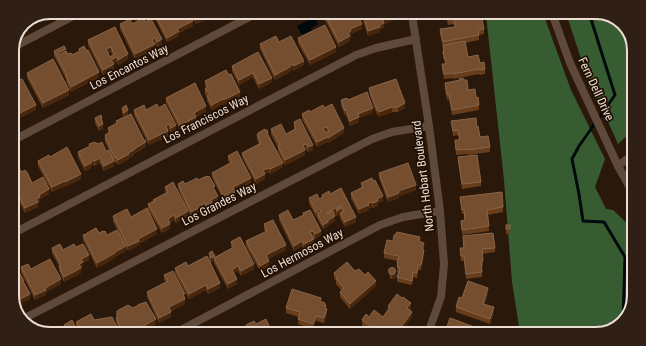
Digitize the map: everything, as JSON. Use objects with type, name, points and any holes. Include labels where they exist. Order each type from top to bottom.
[{"type":"street","points":[[20,44],[68,19]]},
{"type":"street","name":"Los Encantos Way","points":[[19,137],[247,19]]},
{"type":"street","name":"North Hobart Boulevard","points":[[413,19],[440,212],[444,264],[441,297],[430,327]]},
{"type":"street","name":"Fern Dell Drive","points":[[554,19],[570,63],[627,182]]},
{"type":"street","name":"Los Franciscos Way","points":[[19,230],[356,55],[376,48],[416,39]]},
{"type":"street","name":"Los Grandes Way","points":[[27,317],[372,139],[392,132],[429,126]]},
{"type":"street","points":[[618,166],[627,159]]},
{"type":"street","name":"Los Hermosos Way","points":[[187,327],[380,225],[403,216],[440,212]]},
{"type":"green space","points":[[486,19],[545,19],[571,90],[605,159],[595,187],[606,209],[613,210],[627,223],[627,296],[624,310],[612,323],[596,327],[519,327],[512,282],[504,180]]},
{"type":"green space","points":[[568,19],[596,19],[610,22],[622,33],[627,48],[627,136],[618,144],[584,68]]},
{"type":"shaded area","points":[[310,19],[315,19],[318,24],[311,28],[312,30],[302,35],[297,26]]},
{"type":"building","points":[[130,19],[132,24],[141,19],[144,19],[145,22],[151,19],[162,39],[157,42],[155,38],[152,40],[155,44],[135,54],[120,24]]},
{"type":"building","points":[[158,19],[192,19],[193,21],[177,29],[179,31],[167,38]]},
{"type":"building","points":[[327,19],[360,19],[362,24],[350,29],[351,31],[348,33],[350,36],[339,42]]},
{"type":"building","points":[[364,19],[386,19],[383,20],[384,23],[380,25],[380,27],[368,31]]},
{"type":"building","points":[[454,19],[482,19],[484,29],[478,30],[479,35],[443,42],[440,29],[455,27]]},
{"type":"building","points":[[325,25],[336,47],[310,60],[298,38]]},
{"type":"building","points":[[115,27],[128,54],[118,60],[117,57],[111,60],[114,64],[103,70],[88,40]],"holes":[[[111,47],[114,54],[110,57],[106,49]]]},
{"type":"building","points":[[276,36],[279,42],[291,36],[304,61],[293,66],[293,64],[275,75],[260,44]]},
{"type":"building","points":[[465,41],[468,57],[478,55],[480,63],[484,62],[485,69],[444,74],[442,64],[446,64],[443,54],[443,45]]},
{"type":"building","points":[[64,46],[66,49],[58,53],[59,55],[66,51],[68,54],[71,53],[72,55],[80,51],[79,49],[84,46],[87,51],[88,50],[99,72],[71,87],[54,51]]},
{"type":"building","points":[[258,52],[272,78],[259,84],[253,73],[239,80],[232,66]]},
{"type":"building","points":[[53,59],[69,90],[43,103],[27,73]]},
{"type":"building","points":[[226,70],[229,75],[231,74],[240,92],[212,105],[207,96],[210,94],[209,91],[207,92],[205,89],[208,87],[205,81]]},
{"type":"building","points":[[19,77],[21,80],[22,79],[36,105],[19,114]]},
{"type":"building","points":[[463,78],[464,80],[467,80],[468,90],[475,89],[476,98],[478,97],[479,105],[452,110],[445,83]]},
{"type":"building","points":[[396,79],[405,103],[398,107],[392,107],[379,112],[369,88]]},
{"type":"building","points":[[195,83],[206,106],[194,113],[196,117],[180,125],[166,98]]},
{"type":"building","points":[[367,92],[373,108],[358,114],[359,117],[350,121],[341,100],[347,98],[348,100]]},
{"type":"building","points":[[157,104],[159,108],[165,104],[176,125],[171,128],[169,124],[166,126],[168,131],[149,140],[134,110],[144,105],[146,110]]},
{"type":"building","points":[[332,104],[344,128],[328,138],[317,142],[302,114],[309,110],[310,112],[323,105],[324,108]],"holes":[[[327,127],[329,132],[326,133],[323,128]]]},
{"type":"building","points":[[126,105],[128,110],[124,113],[122,108]]},
{"type":"building","points":[[131,114],[146,142],[118,160],[116,157],[115,158],[105,135],[110,132],[108,128],[117,123],[116,121]]},
{"type":"building","points":[[101,115],[103,124],[99,126],[95,118]]},
{"type":"building","points":[[476,118],[480,137],[488,136],[490,147],[456,150],[455,140],[460,140],[458,130],[453,131],[451,121]]},
{"type":"building","points":[[300,119],[313,145],[308,147],[306,144],[303,145],[305,150],[285,160],[278,146],[280,145],[271,129],[281,124],[286,134],[296,129],[294,122]]},
{"type":"building","points":[[265,129],[267,130],[267,133],[283,163],[270,169],[263,170],[265,174],[256,179],[242,153],[261,143],[257,135]]},
{"type":"building","points":[[95,142],[98,144],[102,142],[106,151],[109,150],[114,161],[104,166],[100,158],[85,166],[78,152],[90,146],[89,144]]},
{"type":"building","points":[[67,147],[81,174],[52,187],[38,161],[49,155],[50,157]]},
{"type":"building","points":[[237,151],[251,178],[233,187],[235,192],[224,197],[212,173],[232,162],[228,156]]},
{"type":"building","points":[[477,155],[481,182],[462,184],[458,157]]},
{"type":"building","points":[[408,163],[416,185],[398,191],[399,193],[388,197],[379,173]]},
{"type":"building","points":[[19,167],[21,172],[25,170],[27,172],[32,183],[43,177],[49,189],[39,195],[40,197],[36,199],[38,202],[25,208],[19,196]]},
{"type":"building","points":[[209,176],[215,186],[213,187],[218,196],[211,200],[212,203],[206,206],[205,203],[191,212],[178,184],[183,181],[185,184],[197,178],[198,180]]},
{"type":"building","points":[[372,178],[373,181],[375,180],[383,196],[377,199],[378,201],[368,203],[369,205],[359,209],[351,193],[363,187],[361,183]]},
{"type":"building","points":[[173,182],[188,211],[176,218],[174,215],[168,219],[170,224],[162,228],[148,204],[168,192],[165,187]]},
{"type":"building","points":[[341,188],[356,217],[345,222],[340,213],[344,211],[342,208],[337,211],[336,209],[342,206],[341,205],[327,213],[333,211],[335,216],[323,225],[317,213],[321,211],[320,209],[316,212],[309,198],[317,194],[319,199],[323,197],[322,195],[329,191],[330,194]]},
{"type":"building","points":[[502,192],[503,207],[487,210],[489,226],[462,230],[461,221],[465,220],[464,209],[462,210],[460,197]]},
{"type":"building","points":[[147,208],[157,229],[138,239],[139,241],[128,246],[113,216],[127,209],[131,217]]},
{"type":"building","points":[[288,210],[293,220],[304,215],[303,213],[310,210],[321,231],[315,234],[313,231],[310,232],[314,239],[304,244],[302,241],[294,246],[279,215]]},
{"type":"building","points":[[273,220],[286,245],[266,255],[269,261],[260,266],[246,241],[267,231],[264,224]]},
{"type":"building","points":[[506,225],[510,225],[510,229],[506,229]]},
{"type":"building","points":[[96,228],[99,233],[105,231],[107,235],[117,230],[126,246],[97,263],[83,235]]},
{"type":"building","points":[[397,232],[420,237],[419,241],[424,243],[421,265],[418,265],[417,273],[413,272],[412,281],[397,277],[400,268],[397,267],[399,256],[384,253],[387,240],[393,241],[394,235]]},
{"type":"building","points":[[492,233],[495,248],[482,249],[482,272],[466,274],[464,256],[461,256],[460,248],[464,248],[463,236]]},
{"type":"building","points":[[240,237],[254,264],[241,271],[238,266],[232,270],[237,279],[228,284],[214,258],[234,247],[231,242]]},
{"type":"building","points":[[60,244],[63,250],[74,244],[76,247],[83,244],[89,255],[81,259],[83,262],[79,264],[81,268],[64,277],[59,266],[61,265],[52,248]]},
{"type":"building","points":[[212,251],[215,256],[211,258],[209,253]]},
{"type":"building","points":[[207,256],[220,283],[208,289],[206,285],[189,294],[175,268],[186,262],[188,266]]},
{"type":"building","points":[[50,259],[61,279],[45,288],[46,290],[35,295],[21,267],[28,264],[31,269]]},
{"type":"building","points":[[347,262],[355,271],[359,269],[365,275],[368,272],[376,281],[350,304],[340,292],[344,288],[336,279],[338,278],[334,273]]},
{"type":"building","points":[[392,268],[395,271],[392,274],[389,271]]},
{"type":"building","points":[[173,271],[185,294],[183,294],[185,299],[169,307],[171,312],[159,318],[147,292],[168,281],[164,275]]},
{"type":"building","points":[[19,272],[23,281],[30,294],[19,299]]},
{"type":"building","points":[[468,281],[488,288],[483,304],[494,307],[490,319],[456,307],[459,297],[462,298]]},
{"type":"building","points":[[292,289],[321,298],[320,301],[325,303],[325,308],[327,309],[324,318],[316,316],[313,324],[298,319],[300,312],[286,308]]},
{"type":"building","points":[[397,294],[411,303],[407,308],[412,312],[401,327],[371,327],[362,320],[366,314],[369,317],[374,310],[383,317],[390,307],[388,306]]},
{"type":"building","points":[[146,302],[156,319],[142,327],[120,327],[116,318],[117,311],[128,305],[133,308]]},
{"type":"building","points":[[91,314],[94,320],[112,317],[117,327],[79,327],[76,322]]},
{"type":"building","points":[[450,318],[474,327],[447,327]]},
{"type":"building","points":[[266,319],[270,327],[246,327],[246,325],[254,321],[256,324]]},
{"type":"building","points":[[72,320],[76,327],[65,327],[64,325]]},
{"type":"waterway","points":[[591,19],[615,95],[579,146],[572,159],[583,221],[604,222],[625,257],[623,311]]}]
